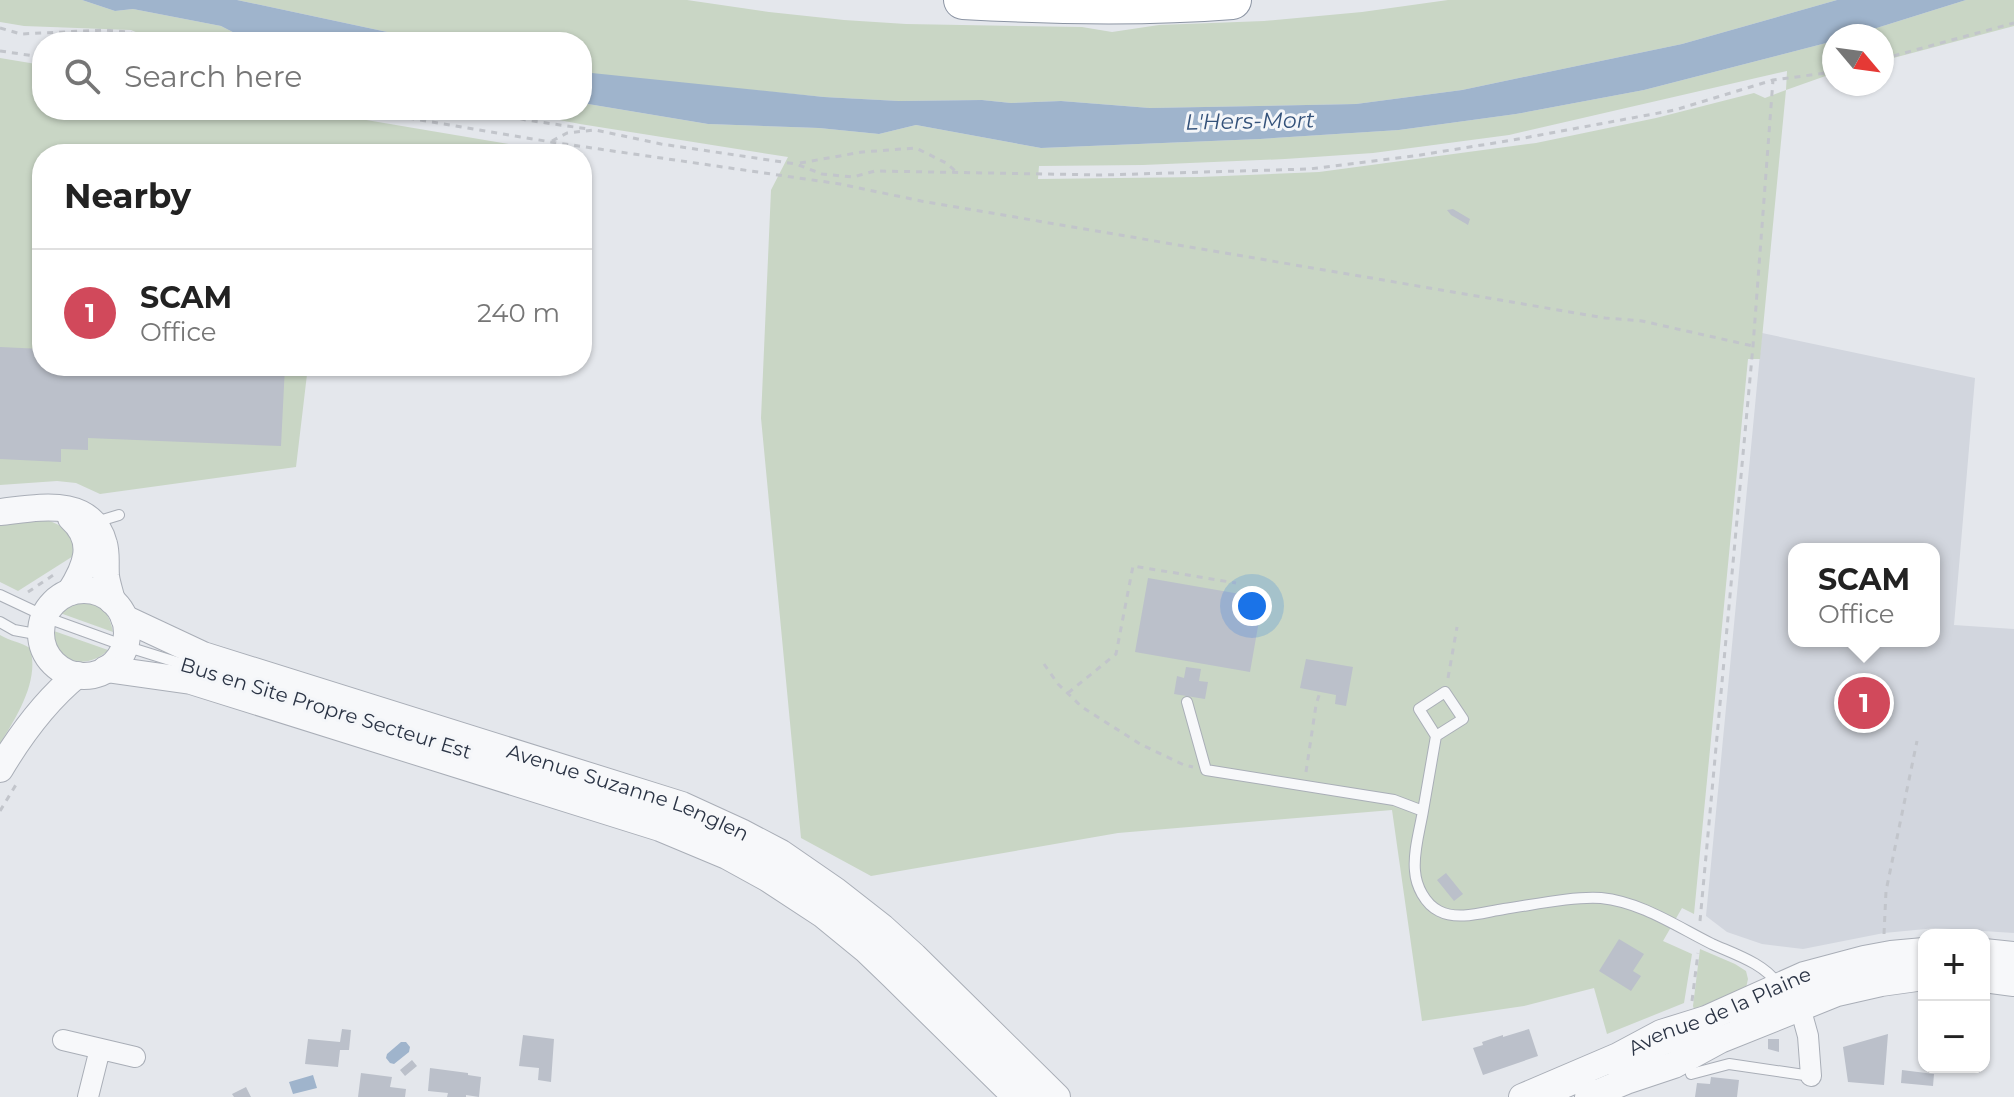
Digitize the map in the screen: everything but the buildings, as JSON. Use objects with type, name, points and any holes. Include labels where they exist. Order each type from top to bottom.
[{"type":"highway","points":[[963,0],[1125,3],[1232,0]]},
{"type":"street","points":[[0,512],[64,507],[94,523],[104,543],[106,574],[126,632],[125,646],[106,669]]},
{"type":"street","points":[[39,703],[44,635],[50,606],[59,598],[66,581],[82,572],[87,549],[80,526],[61,513],[45,508]]},
{"type":"street","name":"Avenue Suzanne Lenglen","points":[[66,581],[81,590],[103,594],[118,610],[203,655],[682,805],[741,832],[781,853],[882,927],[1057,1097]]},
{"type":"street","points":[[44,635],[54,664],[77,675]]},
{"type":"street","name":"Avenue Suzanne Lenglen","points":[[77,675],[87,676],[106,669],[191,681],[660,828],[727,856],[822,914],[866,950],[1016,1097]]},
{"type":"street","points":[[0,769],[39,703],[77,675]]},
{"type":"street","name":"Avenue de la Plaine","points":[[1522,1097],[1618,1056],[1661,1033],[1706,1019],[1804,975],[1854,961],[1918,952]]},
{"type":"street","points":[[1990,953],[2014,955]]},
{"type":"street","name":"Avenue de la Plaine","points":[[1588,1097],[1674,1065],[1720,1040],[1800,1007],[1859,987],[1918,978]]},
{"type":"street","points":[[1990,980],[2014,983]]},
{"type":"street","points":[[1800,1007],[1808,1036],[1811,1076]]},
{"type":"street","points":[[63,1040],[135,1057]]},
{"type":"street","points":[[88,1097],[100,1049]]},
{"type":"lane","points":[[94,523],[119,515]]},
{"type":"lane","name":"Bus en Site Propre Secteur Est","points":[[0,595],[44,635],[125,646],[664,815],[733,844],[828,902],[873,938],[1035,1097]]},
{"type":"lane","points":[[0,622],[14,630],[44,635]]},
{"type":"lane","points":[[1436,736],[1463,719],[1445,692],[1419,709],[1436,736],[1415,871],[1420,891],[1439,912],[1460,916],[1536,904],[1596,898],[1619,900],[1639,906],[1757,966],[1774,978],[1779,986]]},
{"type":"lane","points":[[1187,702],[1206,770],[1394,800],[1423,811]]},
{"type":"lane","points":[[1556,1097],[1798,993],[1869,971],[1918,965]]},
{"type":"lane","points":[[1990,967],[2014,969]]},
{"type":"lane","points":[[1691,1074],[1729,1064],[1811,1076]]},
{"type":"path","points":[[1894,56],[2014,23]]},
{"type":"path","points":[[0,28],[32,33]]},
{"type":"path","points":[[62,32],[129,32]]},
{"type":"path","points":[[0,51],[32,56]]},
{"type":"path","points":[[526,120],[661,144],[748,155],[796,164],[822,174],[853,177],[875,171],[1102,175],[1309,169],[1414,156],[1675,110],[1773,80],[1822,74]]},
{"type":"path","points":[[1691,1008],[1700,938],[1703,876],[1753,346],[1773,80]]},
{"type":"path","points":[[420,120],[565,144]]},
{"type":"path","points":[[551,142],[567,133],[595,130]]},
{"type":"path","points":[[592,148],[816,180],[1315,269],[1605,318],[1642,321],[1753,346]]},
{"type":"path","points":[[796,164],[862,152],[916,148],[946,163],[959,174]]},
{"type":"path","points":[[816,180],[822,174]]},
{"type":"path","points":[[1068,693],[1116,654],[1133,566],[1236,583]]},
{"type":"path","points":[[22,596],[66,581]]},
{"type":"path","points":[[1445,692],[1457,627]]},
{"type":"path","points":[[1044,664],[1058,684],[1082,707],[1140,744],[1184,765],[1206,770]]},
{"type":"path","points":[[1305,787],[1306,763],[1320,692]]},
{"type":"path","points":[[1884,933],[1886,891],[1917,741]]},
{"type":"shaded area","points":[[1762,333],[1975,378],[1954,625],[2014,629],[2014,933],[1990,931],[1990,929],[1936,928],[1884,933],[1803,949],[1762,944],[1727,932],[1706,916]]},
{"type":"green space","points":[[0,0],[82,0],[115,11],[133,9],[221,26],[233,32],[136,32],[0,22]]},
{"type":"green space","points":[[237,0],[687,0],[844,20],[1082,27],[1112,32],[1159,25],[1264,21],[1362,12],[1448,0],[1837,0],[1682,44],[1462,90],[1356,104],[1150,108],[1061,101],[1011,103],[824,97],[592,74],[592,32],[387,32]]},
{"type":"green space","points":[[1966,0],[2014,0],[2014,26],[1894,58],[1894,24],[1889,24]]},
{"type":"green space","points":[[1822,44],[1822,77],[1786,90],[1760,359],[1748,359],[1694,914],[1682,908],[1663,941],[1692,954],[1684,1003],[1607,1034],[1594,988],[1524,1006],[1422,1021],[1392,810],[1118,833],[871,876],[801,838],[761,418],[771,190],[788,157],[559,120],[592,120],[592,105],[708,124],[819,128],[879,134],[916,125],[1041,148],[1399,130],[1516,114],[1644,90]],"holes":[[[1787,71],[1786,90],[1765,98],[1754,93],[1656,118],[1536,143],[1319,172],[1038,179],[1039,166],[1285,159],[1373,153],[1509,135]]]},
{"type":"green space","points":[[0,58],[32,63],[32,120],[366,120],[509,144],[32,144],[32,376],[307,376],[296,467],[100,494],[76,483],[57,481],[0,485]]},
{"type":"green space","points":[[44,519],[66,531],[78,553],[18,591],[0,582],[0,524]]},
{"type":"green space","points":[[82,602],[104,611],[113,632],[60,613],[74,603]]},
{"type":"green space","points":[[54,631],[108,650],[91,660],[73,660],[59,650]]},
{"type":"green space","points":[[0,635],[30,648],[32,673],[25,698],[0,744]]},
{"type":"green space","points":[[1700,949],[1746,971],[1746,988],[1694,1009]]},
{"type":"water","points":[[82,0],[237,0],[387,32],[233,32],[221,26],[133,9],[115,11]]},
{"type":"water","name":"L'Hers-Mort","points":[[1837,0],[1966,0],[1889,24],[1822,24],[1822,44],[1644,90],[1516,114],[1399,130],[1260,139],[1041,148],[916,125],[879,134],[819,128],[708,124],[592,105],[592,73],[824,97],[1011,103],[1061,101],[1150,108],[1356,104],[1462,90],[1682,44]]},
{"type":"water","points":[[401,1042],[406,1042],[410,1047],[409,1052],[394,1064],[390,1063],[387,1054]]},
{"type":"water","points":[[313,1075],[317,1088],[293,1094],[289,1082]]},
{"type":"place","name":"SCAM","points":[[1864,703]]}]
